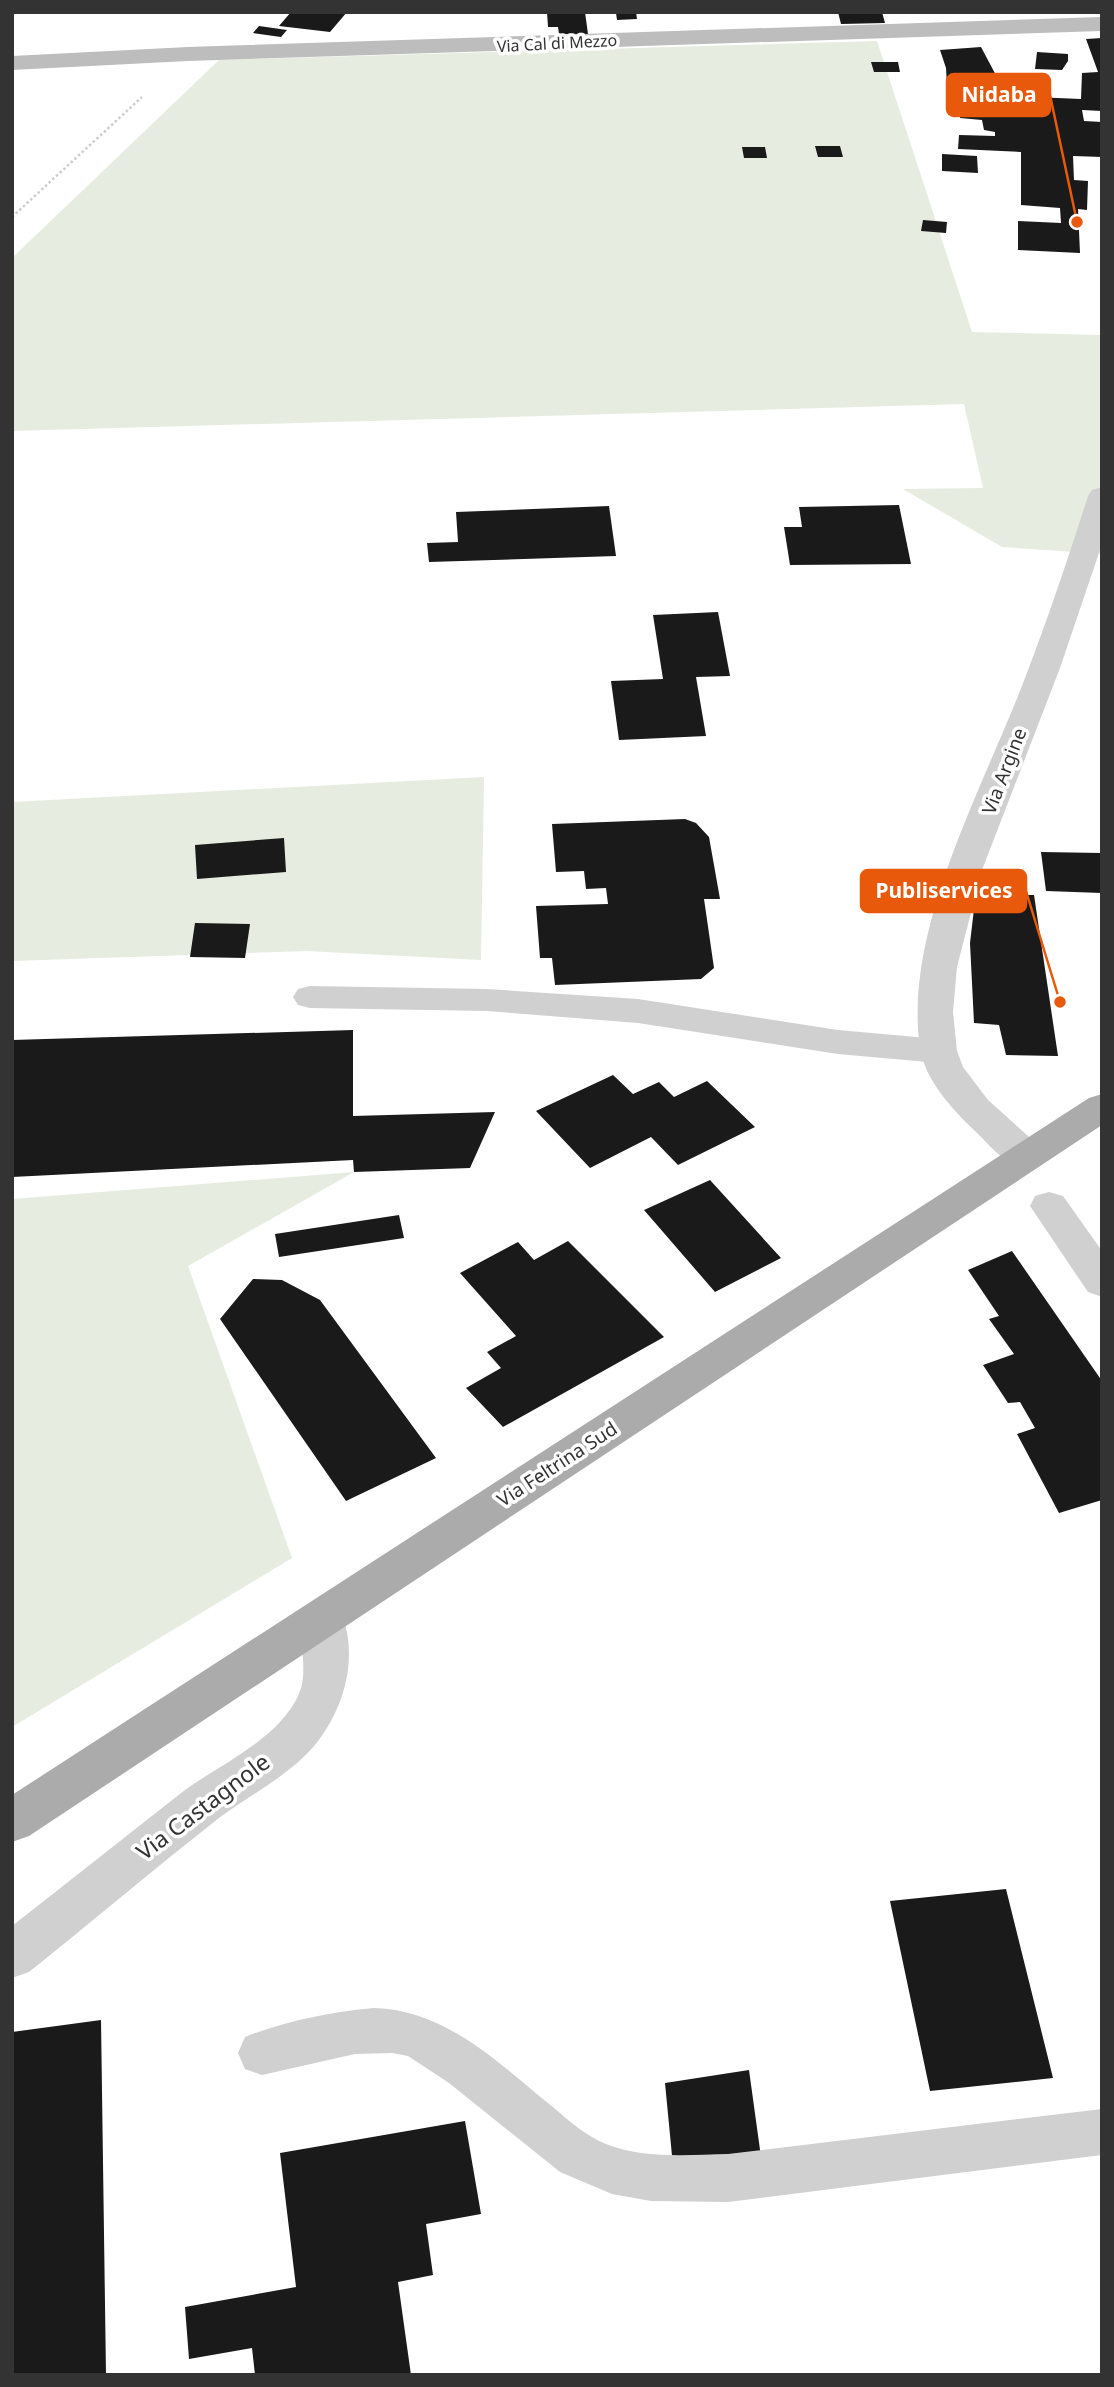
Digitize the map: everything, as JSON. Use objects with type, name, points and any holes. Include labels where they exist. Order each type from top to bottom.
[{"type":"main road","name":"Via Feltrina Sud","points":[[12,1821],[1102,1107]]},
{"type":"street","name":"Via Cal di Mezzo","points":[[12,63],[188,54],[1102,24]]},
{"type":"street","name":"Via Argine","points":[[1026,1156],[962,1095],[948,1073],[939,1051],[935,1020],[939,971],[946,930],[963,875],[1077,576],[1102,496]]},
{"type":"street","points":[[1049,1206],[1102,1282]]},
{"type":"street","name":"Via Castagnole","points":[[12,1956],[207,1800],[283,1746],[318,1703],[325,1683],[327,1661],[322,1618]]},
{"type":"lane","points":[[310,997],[487,1000],[638,1011],[838,1042],[939,1051]]},
{"type":"lane","points":[[261,2053],[357,2033],[382,2030],[409,2034],[464,2064],[537,2126],[579,2156],[616,2171],[672,2179],[728,2178],[1102,2132]]},
{"type":"path","points":[[12,217],[188,54]]},
{"type":"shaded area","points":[[877,41],[972,332],[1102,335],[1102,554],[1002,547],[903,489],[983,488],[964,404],[12,431],[12,258],[219,60]]},
{"type":"shaded area","points":[[484,777],[481,960],[307,951],[12,961],[12,802]]},
{"type":"shaded area","points":[[354,1172],[188,1266],[292,1558],[12,1727],[12,1199]]},
{"type":"building","points":[[291,12],[347,12],[330,32],[279,26]]},
{"type":"building","points":[[547,12],[585,12],[588,34],[559,34],[558,27],[548,27]]},
{"type":"building","points":[[636,12],[637,19],[617,20],[616,13]]},
{"type":"building","points":[[838,12],[882,12],[885,23],[841,24]]},
{"type":"building","points":[[259,26],[287,30],[281,37],[253,33]]},
{"type":"building","points":[[1102,38],[1102,111],[1082,110],[1084,121],[1102,122],[1102,157],[1073,156],[1074,180],[1088,181],[1087,210],[1078,209],[1080,253],[1018,250],[1018,221],[1061,223],[1060,208],[1021,205],[1021,152],[958,149],[959,135],[995,136],[995,132],[984,130],[982,120],[960,118],[961,104],[948,103],[946,68],[940,50],[981,47],[1007,96],[1081,99],[1082,73],[1098,72],[1086,39]]},
{"type":"building","points":[[1037,52],[1068,54],[1068,61],[1062,70],[1035,69]]},
{"type":"building","points":[[871,62],[898,62],[900,72],[874,72]]},
{"type":"building","points":[[815,146],[840,146],[843,157],[818,157]]},
{"type":"building","points":[[742,147],[765,147],[767,158],[744,158]]},
{"type":"building","points":[[942,154],[977,156],[978,173],[942,171]]},
{"type":"building","points":[[923,220],[947,222],[946,233],[921,231]]},
{"type":"building","points":[[899,505],[911,564],[790,565],[784,527],[802,527],[799,507]]},
{"type":"building","points":[[609,506],[616,556],[429,562],[427,543],[458,542],[456,512]]},
{"type":"building","points":[[718,612],[730,676],[696,677],[706,736],[619,740],[611,681],[663,679],[653,615]]},
{"type":"building","points":[[685,819],[696,823],[709,837],[720,899],[704,899],[714,968],[701,979],[555,985],[552,958],[540,958],[536,906],[608,904],[606,888],[586,889],[584,871],[556,872],[552,824]]},
{"type":"building","points":[[284,838],[286,872],[197,879],[195,845]]},
{"type":"building","points":[[1041,852],[1102,853],[1102,893],[1046,891]]},
{"type":"building","points":[[985,871],[1018,873],[1018,895],[1034,895],[1058,1056],[1006,1055],[999,1025],[974,1023],[970,943],[976,892],[985,892]]},
{"type":"building","points":[[195,923],[250,924],[245,958],[190,957]]},
{"type":"building","points":[[353,1030],[353,1116],[495,1112],[470,1168],[354,1172],[353,1160],[12,1177],[12,1040]]},
{"type":"building","points":[[613,1075],[633,1094],[659,1082],[674,1097],[707,1081],[755,1127],[678,1165],[651,1137],[590,1168],[536,1111]]},
{"type":"building","points":[[710,1180],[781,1258],[715,1292],[644,1210]]},
{"type":"building","points":[[399,1215],[404,1238],[279,1257],[275,1234]]},
{"type":"building","points":[[568,1241],[664,1337],[503,1427],[466,1388],[501,1368],[487,1352],[516,1336],[460,1273],[518,1242],[534,1260]]},
{"type":"building","points":[[1012,1251],[1102,1381],[1102,1500],[1059,1513],[1017,1434],[1035,1428],[1020,1402],[1008,1403],[983,1365],[1014,1354],[989,1319],[999,1316],[968,1270]]},
{"type":"building","points":[[253,1279],[282,1280],[320,1300],[436,1458],[346,1501],[220,1319]]},
{"type":"building","points":[[1006,1889],[1053,2078],[930,2091],[890,1901]]},
{"type":"building","points":[[101,2020],[106,2375],[12,2375],[12,2032]]},
{"type":"building","points":[[749,2070],[761,2157],[673,2166],[665,2083]]},
{"type":"building","points":[[465,2121],[481,2214],[426,2224],[433,2275],[398,2282],[411,2375],[255,2375],[252,2348],[189,2359],[185,2307],[296,2287],[280,2153]]},
{"type":"place","name":"Nidaba","points":[[1077,222]]},
{"type":"place","name":"Publiservices","points":[[1060,1002]]}]
